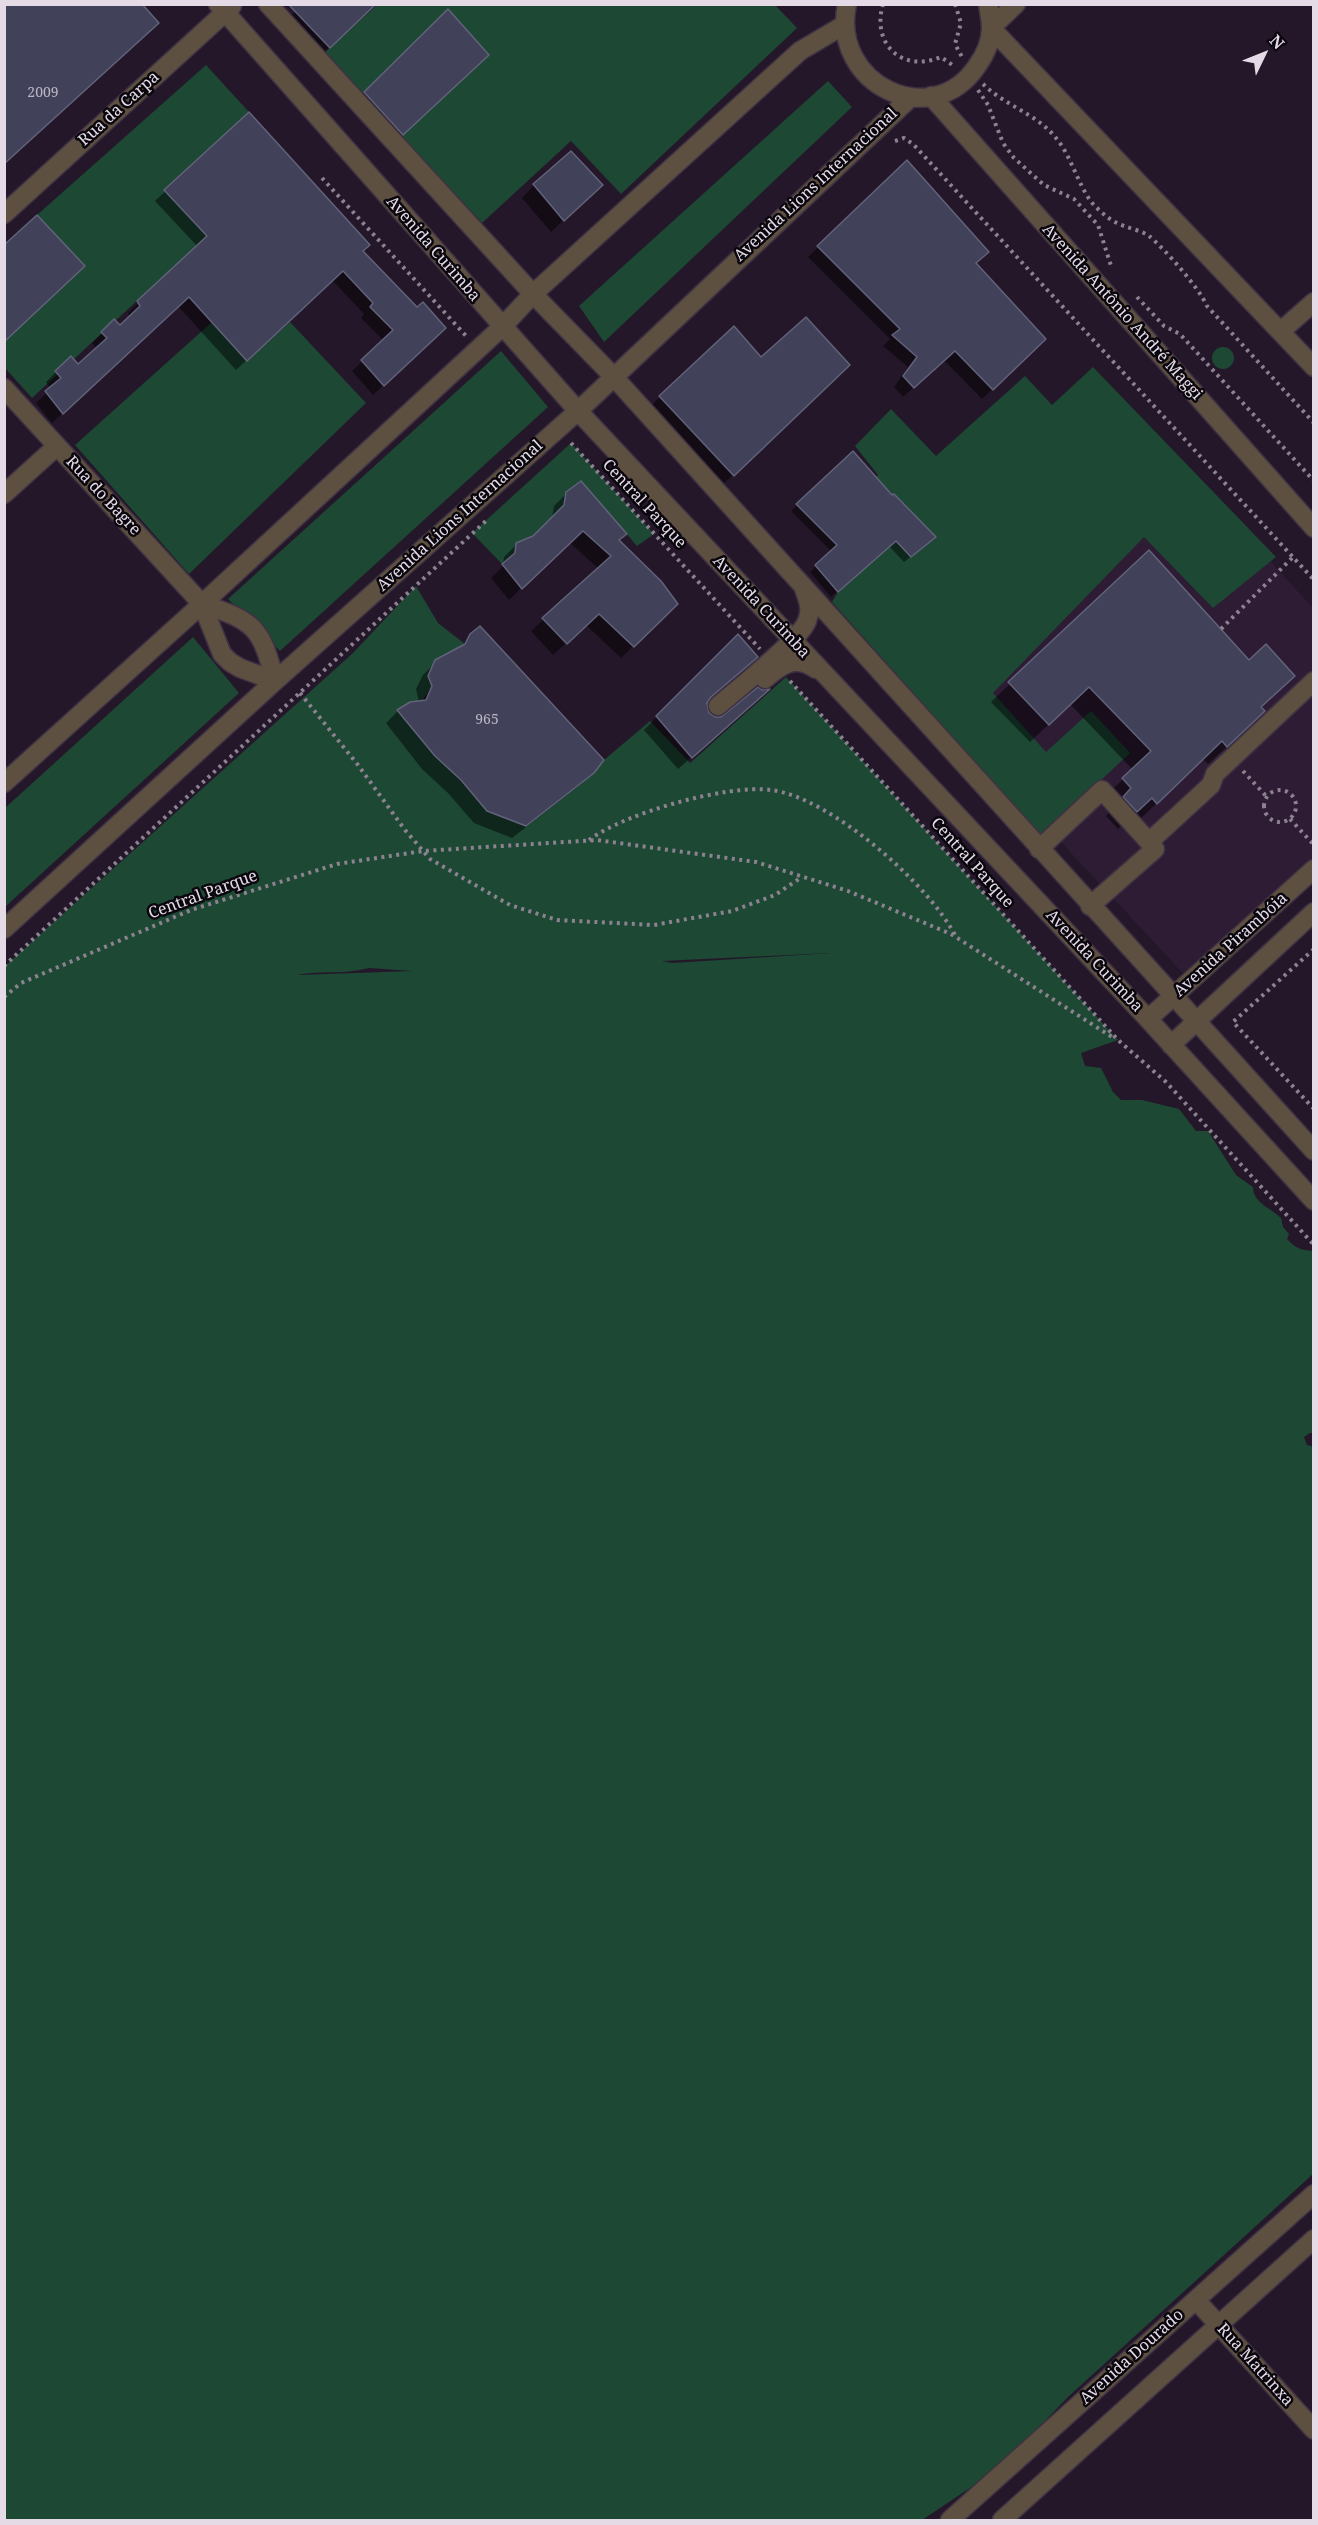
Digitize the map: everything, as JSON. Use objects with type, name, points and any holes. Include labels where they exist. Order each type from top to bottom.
[{"type":"street","name":"Avenida Curimba","points":[[268,4],[533,294],[613,376],[1173,998],[1314,1151]]},
{"type":"street","points":[[842,13],[847,42],[864,74],[877,85],[893,93],[911,97],[931,96],[951,89],[971,75],[983,58],[991,28],[988,4]]},
{"type":"street","points":[[991,28],[1016,4]]},
{"type":"street","name":"Avenida Curimba","points":[[226,7],[502,327],[578,411],[1148,1019],[1314,1201]]},
{"type":"street","name":"Rua da Carpa","points":[[4,214],[226,7]]},
{"type":"street","points":[[4,783],[202,604],[502,327],[533,294],[842,13]]},
{"type":"street","points":[[991,28],[1314,367]]},
{"type":"street","name":"Avenida Antônio André Maggi","points":[[931,96],[1314,528]]},
{"type":"street","name":"Avenida Lions Internacional","points":[[4,929],[275,681],[578,411],[911,97]]},
{"type":"street","points":[[1281,331],[1314,302]]},
{"type":"street","name":"Rua do Bagre","points":[[4,388],[202,604],[218,646],[230,662],[275,681]]},
{"type":"street","points":[[4,494],[57,446]]},
{"type":"street","points":[[721,710],[773,664],[802,631],[809,611],[809,603],[803,588]]},
{"type":"street","name":"Rua do Bagre","points":[[202,604],[236,615],[256,630],[263,640],[275,681]]},
{"type":"street","points":[[773,664],[801,662],[826,676]]},
{"type":"street","points":[[1149,842],[1211,785],[1215,774],[1314,681]]},
{"type":"street","points":[[1039,849],[1102,790],[1149,842],[1155,849],[1090,906]]},
{"type":"street","name":"Avenida Pirambóia","points":[[1148,1019],[1314,870]]},
{"type":"street","name":"Avenida Pirambóia","points":[[1171,1045],[1314,912]]},
{"type":"street","name":"Avenida Dourado","points":[[950,2520],[1314,2194]]},
{"type":"street","name":"Avenida Dourado","points":[[1002,2520],[1314,2239]]},
{"type":"street","name":"Rua Matrinxa","points":[[1196,2300],[1314,2430]]},
{"type":"path","points":[[883,4],[880,28],[887,46],[913,63],[931,61],[941,57],[971,75],[1002,101],[1036,118],[1072,161],[1088,197],[1095,206],[1113,221],[1148,236],[1201,293],[1207,306],[1314,423]]},
{"type":"path","points":[[955,4],[961,23],[955,44],[988,105],[1003,143],[1014,158],[1044,185],[1074,199],[1098,225],[1109,266],[1117,274]]},
{"type":"path","points":[[887,147],[896,139],[904,138],[913,144],[1314,580]]},
{"type":"path","points":[[322,178],[468,338],[459,346]]},
{"type":"path","points":[[1132,292],[1164,326],[1180,334],[1314,481]]},
{"type":"path","name":"Central Parque","points":[[563,450],[571,443],[1118,1040],[1166,1082],[1314,1245]]},
{"type":"path","points":[[4,966],[495,513]]},
{"type":"path","points":[[1221,629],[1293,557]]},
{"type":"path","points":[[300,693],[430,859],[510,906],[557,920],[654,925],[732,911],[775,896],[802,876]]},
{"type":"path","points":[[1241,769],[1267,797]]},
{"type":"path","points":[[588,840],[602,830],[624,820],[702,795],[757,789],[792,794],[829,813],[855,830],[886,856],[947,918],[956,937]]},
{"type":"path","points":[[1281,790],[1290,795],[1294,799],[1295,809],[1290,819],[1281,822],[1267,816],[1264,806],[1267,797],[1281,790]]},
{"type":"path","points":[[1290,819],[1314,845]]},
{"type":"path","name":"Central Parque","points":[[4,997],[21,983],[191,910],[337,864],[423,851],[597,840],[756,862],[848,891],[956,937],[1118,1040]]},
{"type":"path","points":[[1314,949],[1233,1022],[1314,1109]]},
{"type":"shaded area","points":[[1189,472],[1313,608],[1313,862],[1191,982],[934,706]]},
{"type":"green space","points":[[377,5],[775,5],[797,28],[621,194],[571,141],[482,223],[400,137],[489,55],[449,10],[362,94],[324,53]]},
{"type":"green space","points":[[206,65],[249,112],[164,190],[207,236],[32,398],[5,368],[4,342],[82,263],[37,215]]},
{"type":"green space","points":[[828,81],[852,107],[604,342],[579,306]]},
{"type":"green space","points":[[212,322],[247,361],[290,322],[366,403],[189,574],[75,445]]},
{"type":"green space","points":[[1223,347],[1231,350],[1234,358],[1231,366],[1223,369],[1215,366],[1212,358],[1215,350]]},
{"type":"green space","points":[[501,351],[548,407],[280,651],[228,599]]},
{"type":"green space","points":[[1093,367],[1276,557],[1213,608],[1144,537],[993,693],[1046,752],[1091,711],[1130,753],[1041,836],[832,602],[838,592],[880,555],[856,528],[901,538],[897,542],[911,557],[936,537],[894,494],[882,504],[866,487],[878,475],[855,446],[891,409],[936,456],[1025,376],[1052,405]]},
{"type":"green space","points":[[571,443],[654,534],[637,546],[581,481],[566,492],[564,505],[533,536],[516,543],[515,553],[502,564],[472,533]]},
{"type":"green space","points":[[416,586],[438,623],[465,644],[435,660],[432,686],[422,701],[398,710],[487,811],[526,826],[650,721],[690,763],[786,677],[1118,1040],[1081,1053],[1085,1066],[1101,1068],[1113,1092],[1121,1100],[1142,1100],[1179,1109],[1196,1131],[1208,1131],[1236,1175],[1253,1187],[1259,1201],[1281,1218],[1283,1227],[1289,1234],[1287,1239],[1298,1248],[1313,1251],[1313,1433],[1304,1437],[1307,1445],[1314,1447],[1313,2174],[1068,2397],[1024,2443],[970,2488],[922,2520],[5,2520],[4,967],[353,653]],"holes":[[[831,953],[672,963],[662,961]],[[369,968],[412,971],[297,975],[351,971]]]},
{"type":"green space","points":[[193,637],[239,693],[5,907],[5,808]]},
{"type":"building","points":[[4,4],[142,4],[159,23],[4,164]]},
{"type":"building","points":[[288,4],[376,4],[330,48]]},
{"type":"building","points":[[448,9],[489,55],[403,135],[364,92]]},
{"type":"building","points":[[249,112],[370,245],[363,251],[417,307],[423,302],[446,328],[384,386],[361,360],[393,330],[370,307],[373,303],[343,271],[247,361],[189,297],[63,414],[45,391],[61,378],[55,371],[71,356],[78,364],[107,338],[101,332],[114,319],[120,325],[140,306],[137,301],[207,236],[164,190]]},
{"type":"building","points":[[571,151],[603,185],[564,221],[533,184]]},
{"type":"building","points":[[907,160],[989,252],[976,263],[1046,339],[993,390],[955,351],[914,388],[903,376],[917,357],[892,335],[900,329],[817,246]]},
{"type":"building","points":[[37,215],[85,266],[4,342],[4,245]]},
{"type":"building","points":[[806,317],[850,365],[734,476],[659,396],[734,326],[761,357]]},
{"type":"building","points":[[853,451],[892,495],[894,494],[936,537],[911,557],[896,541],[838,592],[815,565],[837,545],[796,504]]},
{"type":"building","points":[[581,481],[627,534],[619,540],[661,581],[678,604],[634,647],[599,614],[567,644],[542,618],[611,556],[583,531],[522,589],[502,564],[515,553],[516,543],[533,536],[564,505],[566,492]]},
{"type":"building","points":[[1149,550],[1249,660],[1266,644],[1295,676],[1261,707],[1265,711],[1227,747],[1222,741],[1157,804],[1152,798],[1137,812],[1123,797],[1131,788],[1122,778],[1151,751],[1089,687],[1049,725],[1008,682]]},
{"type":"building","points":[[480,626],[604,760],[594,773],[526,826],[487,811],[461,780],[435,756],[397,710],[410,702],[426,700],[432,686],[428,676],[435,660],[465,644],[470,634]]},
{"type":"building","points":[[738,634],[758,657],[711,697],[707,703],[709,713],[715,717],[721,717],[758,687],[762,690],[770,689],[692,758],[656,716]]}]
